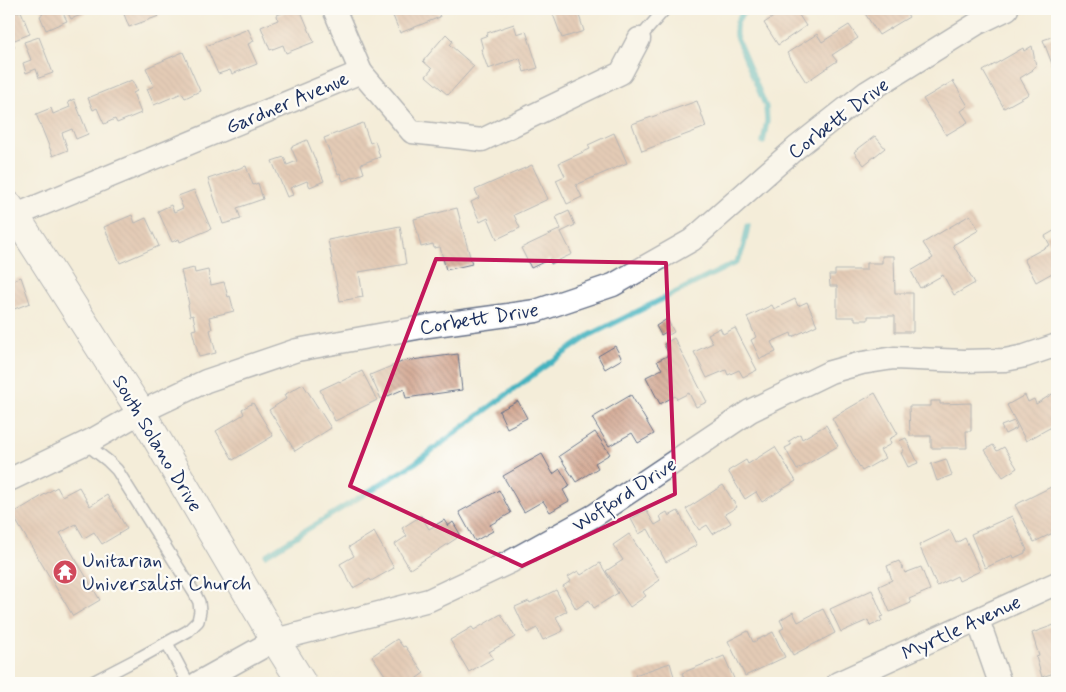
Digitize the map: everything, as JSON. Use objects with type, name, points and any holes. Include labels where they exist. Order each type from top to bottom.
[{"type":"street","points":[[334,9],[361,72]]},
{"type":"street","name":"Corbett Drive","points":[[9,478],[11,479],[85,443],[141,412],[206,381],[297,350],[428,326],[536,312],[613,285],[692,240],[796,148],[867,92],[978,23],[1007,9]]},
{"type":"street","name":"Gardner Avenue","points":[[11,213],[361,72],[412,132],[482,140],[621,73],[639,39]]},
{"type":"street","name":"South Solano Drive","points":[[11,213],[141,412],[302,683]]},
{"type":"street","name":"Wofford Drive","points":[[198,683],[275,640],[429,600],[510,562],[596,515],[750,411],[830,372],[862,363],[894,358],[964,361],[1005,360],[1025,356],[1057,345]]},
{"type":"street","name":"Myrtle Avenue","points":[[838,683],[1057,583]]},
{"type":"street","points":[[978,620],[1000,683]]},
{"type":"lane","points":[[639,39],[665,9]]},
{"type":"lane","points":[[85,443],[118,470],[199,602],[200,611],[198,621],[188,631],[91,683]]},
{"type":"lane","points":[[167,643],[188,683]]},
{"type":"highlighted area","points":[[436,259],[666,263],[675,494],[522,566],[350,486]]},
{"type":"building","points":[[41,9],[66,9],[62,11],[67,21],[46,30],[40,16],[43,14]]},
{"type":"building","points":[[66,9],[86,9],[88,12],[71,19]]},
{"type":"building","points":[[122,9],[157,9],[159,16],[129,27]]},
{"type":"building","points":[[292,9],[300,9],[314,42],[286,53],[283,45],[270,50],[261,27],[278,20],[277,15]]},
{"type":"building","points":[[406,9],[437,9],[440,17],[400,33],[393,16],[407,11]]},
{"type":"building","points":[[551,9],[577,9],[584,31],[562,38]]},
{"type":"building","points":[[786,9],[795,9],[806,26],[778,45],[764,23]]},
{"type":"building","points":[[862,9],[904,9],[909,17],[879,35]]},
{"type":"building","points":[[21,11],[30,34],[12,41],[15,47],[9,50],[9,15]]},
{"type":"building","points":[[514,24],[517,34],[526,31],[538,68],[524,72],[520,58],[488,69],[481,49],[483,49],[480,38],[488,35],[487,33]]},
{"type":"building","points":[[849,25],[858,38],[832,55],[837,61],[806,82],[787,53],[817,34],[822,42]]},
{"type":"building","points":[[248,29],[254,41],[248,44],[257,64],[232,74],[230,70],[218,74],[206,46]]},
{"type":"building","points":[[446,34],[453,41],[450,45],[474,66],[448,95],[426,76],[432,69],[423,61]]},
{"type":"building","points":[[1057,35],[1057,77],[1043,40]]},
{"type":"building","points":[[39,37],[53,73],[39,78],[36,69],[26,73],[23,63],[31,60],[24,42]]},
{"type":"building","points":[[1032,46],[1036,66],[1020,78],[1029,94],[1004,108],[983,71],[1023,48],[1024,51]]},
{"type":"building","points":[[183,52],[200,91],[185,98],[182,93],[154,105],[147,89],[154,86],[146,68]]},
{"type":"building","points":[[132,80],[137,91],[133,93],[141,113],[117,123],[115,119],[104,124],[97,108],[93,110],[88,98]]},
{"type":"building","points":[[953,81],[968,106],[961,111],[968,122],[946,135],[923,99]]},
{"type":"building","points":[[74,99],[88,134],[76,139],[72,129],[62,133],[68,150],[53,156],[36,114],[51,108],[53,114],[70,107],[68,102]]},
{"type":"building","points":[[697,101],[706,127],[642,151],[632,124]]},
{"type":"building","points":[[363,123],[370,143],[375,141],[380,157],[361,164],[364,173],[343,181],[340,173],[338,174],[324,138]]},
{"type":"building","points":[[614,133],[627,163],[576,185],[582,197],[567,204],[556,180],[565,176],[559,163],[590,149],[588,145]]},
{"type":"building","points":[[875,136],[885,148],[864,165],[854,152]]},
{"type":"building","points":[[307,140],[324,181],[310,187],[307,181],[290,188],[293,195],[287,197],[272,161],[284,157],[287,165],[297,161],[291,147]]},
{"type":"building","points":[[532,165],[548,199],[514,215],[520,228],[497,239],[488,218],[480,222],[471,202],[479,198],[475,190]]},
{"type":"building","points":[[246,166],[253,185],[258,183],[263,199],[237,208],[241,219],[223,224],[208,179]]},
{"type":"building","points":[[194,190],[211,229],[180,242],[179,239],[172,242],[158,211],[171,205],[174,212],[183,208],[178,196]]},
{"type":"building","points":[[457,208],[472,264],[446,270],[440,247],[434,248],[433,244],[421,247],[414,219]]},
{"type":"building","points":[[569,211],[575,225],[561,232],[572,254],[551,264],[550,259],[531,268],[521,248],[561,229],[556,217]]},
{"type":"building","points":[[132,215],[135,223],[146,218],[159,246],[120,263],[104,227]]},
{"type":"building","points":[[970,215],[979,230],[953,245],[975,283],[954,295],[943,275],[920,288],[911,271],[933,258],[923,243]]},
{"type":"building","points":[[400,226],[406,264],[359,272],[363,297],[340,301],[328,240]]},
{"type":"building","points":[[1057,229],[1057,278],[1054,272],[1036,282],[1024,259],[1050,245],[1045,236]]},
{"type":"building","points":[[882,256],[894,256],[895,293],[913,293],[913,332],[895,332],[895,316],[868,316],[868,320],[855,320],[855,317],[837,317],[837,286],[830,286],[829,275],[835,275],[835,270],[866,270],[866,263],[882,263]]},
{"type":"building","points":[[194,268],[195,273],[208,270],[211,285],[224,282],[234,311],[209,317],[216,353],[199,357],[192,330],[196,329],[193,315],[190,316],[181,271]]},
{"type":"building","points":[[21,277],[30,303],[9,311],[9,282]]},
{"type":"building","points":[[795,299],[798,306],[807,302],[817,325],[792,337],[791,333],[771,342],[776,352],[760,359],[751,340],[756,337],[747,317],[772,305],[774,309]]},
{"type":"building","points":[[667,319],[674,332],[669,335],[668,331],[661,335],[656,326]]},
{"type":"building","points":[[720,328],[723,334],[735,328],[757,370],[743,377],[739,370],[728,375],[726,370],[707,378],[694,352],[713,343],[708,334]]},
{"type":"building","points":[[674,338],[707,402],[696,407],[689,393],[677,399],[675,396],[660,404],[646,377],[662,369],[657,361],[669,355],[664,344]]},
{"type":"building","points":[[615,346],[622,359],[605,369],[598,356]]},
{"type":"building","points":[[458,354],[462,390],[406,398],[404,389],[381,399],[370,375],[404,361]]},
{"type":"building","points":[[362,371],[377,400],[335,421],[320,390]]},
{"type":"building","points":[[303,384],[331,428],[295,451],[269,410],[286,399],[284,395]]},
{"type":"building","points":[[875,393],[898,434],[889,439],[891,444],[880,450],[885,458],[862,471],[832,418]]},
{"type":"building","points":[[1054,393],[1057,399],[1057,424],[1026,441],[1007,405],[1025,395],[1028,402],[1034,399],[1036,404]]},
{"type":"building","points":[[631,395],[654,434],[638,443],[632,433],[609,446],[592,418]]},
{"type":"building","points":[[518,401],[527,418],[507,428],[499,411]]},
{"type":"building","points":[[931,401],[940,401],[940,404],[971,403],[971,431],[966,431],[967,448],[931,448],[931,436],[910,436],[909,406],[931,406]]},
{"type":"building","points":[[253,403],[273,436],[233,460],[216,431],[244,414],[242,409]]},
{"type":"building","points":[[1014,421],[1017,428],[1005,434],[1001,426]]},
{"type":"building","points":[[826,425],[838,446],[797,470],[785,448],[791,445],[789,441],[800,434],[802,439]]},
{"type":"building","points":[[595,432],[610,454],[595,463],[598,468],[576,482],[559,456]]},
{"type":"building","points":[[906,438],[918,463],[908,467],[901,453],[904,451],[899,441]]},
{"type":"building","points":[[993,445],[997,451],[1004,447],[1017,468],[1003,477],[985,450]]},
{"type":"building","points":[[775,447],[796,481],[762,502],[756,492],[745,499],[728,471],[746,460],[748,464]]},
{"type":"building","points":[[542,454],[553,474],[560,469],[570,486],[563,490],[569,501],[550,512],[543,501],[524,512],[503,476]]},
{"type":"building","points":[[946,459],[952,475],[937,481],[931,464]]},
{"type":"building","points":[[1057,484],[1057,527],[1052,530],[1053,533],[1034,542],[1015,505]]},
{"type":"building","points":[[723,485],[737,507],[725,514],[731,523],[713,534],[707,525],[699,530],[686,509]]},
{"type":"building","name":"Unitarian Universalist Church","points":[[57,487],[62,496],[79,487],[90,506],[107,495],[127,529],[102,544],[94,532],[84,538],[76,524],[60,533],[100,600],[73,616],[12,514]]},
{"type":"building","points":[[499,490],[511,513],[490,525],[493,531],[475,541],[459,512]]},
{"type":"building","points":[[646,510],[655,525],[662,521],[660,516],[667,512],[669,516],[678,511],[697,545],[666,562],[648,529],[639,534],[631,519]]},
{"type":"building","points":[[421,516],[429,529],[444,520],[448,526],[453,522],[460,534],[456,536],[457,538],[410,569],[395,544],[407,536],[402,528]]},
{"type":"building","points":[[1012,516],[1027,550],[1025,553],[1014,558],[1013,555],[985,568],[971,534]]},
{"type":"building","points":[[950,530],[956,543],[965,538],[980,571],[959,581],[957,576],[937,586],[919,545]]},
{"type":"building","points":[[374,532],[394,568],[371,581],[370,579],[353,588],[340,564],[354,556],[349,547]]},
{"type":"building","points":[[629,534],[660,580],[643,592],[646,596],[630,607],[606,571],[623,560],[613,545]]},
{"type":"building","points":[[899,561],[905,573],[921,567],[930,590],[909,599],[911,603],[890,612],[879,586],[892,580],[887,566]]},
{"type":"building","points":[[600,563],[618,593],[594,608],[589,600],[576,609],[563,586],[571,581],[568,577],[578,571],[581,575]]},
{"type":"building","points":[[556,590],[567,611],[556,617],[563,631],[543,640],[537,628],[527,633],[515,607],[529,601],[530,603]]},
{"type":"building","points":[[872,590],[883,616],[880,617],[882,621],[870,626],[868,620],[841,632],[830,609]]},
{"type":"building","points":[[823,609],[835,633],[793,655],[780,630],[784,628],[780,620],[793,612],[798,622]]},
{"type":"building","points":[[501,614],[515,637],[489,652],[493,658],[469,672],[450,640],[472,627],[474,630]]},
{"type":"building","points":[[1057,624],[1057,672],[1042,677],[1036,657],[1039,656],[1032,633]]},
{"type":"building","points":[[748,631],[753,642],[773,632],[785,657],[745,676],[728,641]]},
{"type":"building","points":[[397,639],[403,647],[405,646],[424,673],[410,683],[371,683],[385,675],[372,656]]},
{"type":"building","points":[[724,656],[736,683],[686,683],[682,673]]},
{"type":"building","points":[[670,663],[676,683],[637,683],[635,675]]},
{"type":"waterway","points":[[750,9],[738,20],[736,36],[766,107],[767,121],[763,142]]},
{"type":"waterway","points":[[266,555],[415,463],[590,335],[735,263],[742,250],[748,226]]},
{"type":"place","name":"Unitarian Universalist Church","points":[[65,572]]}]
